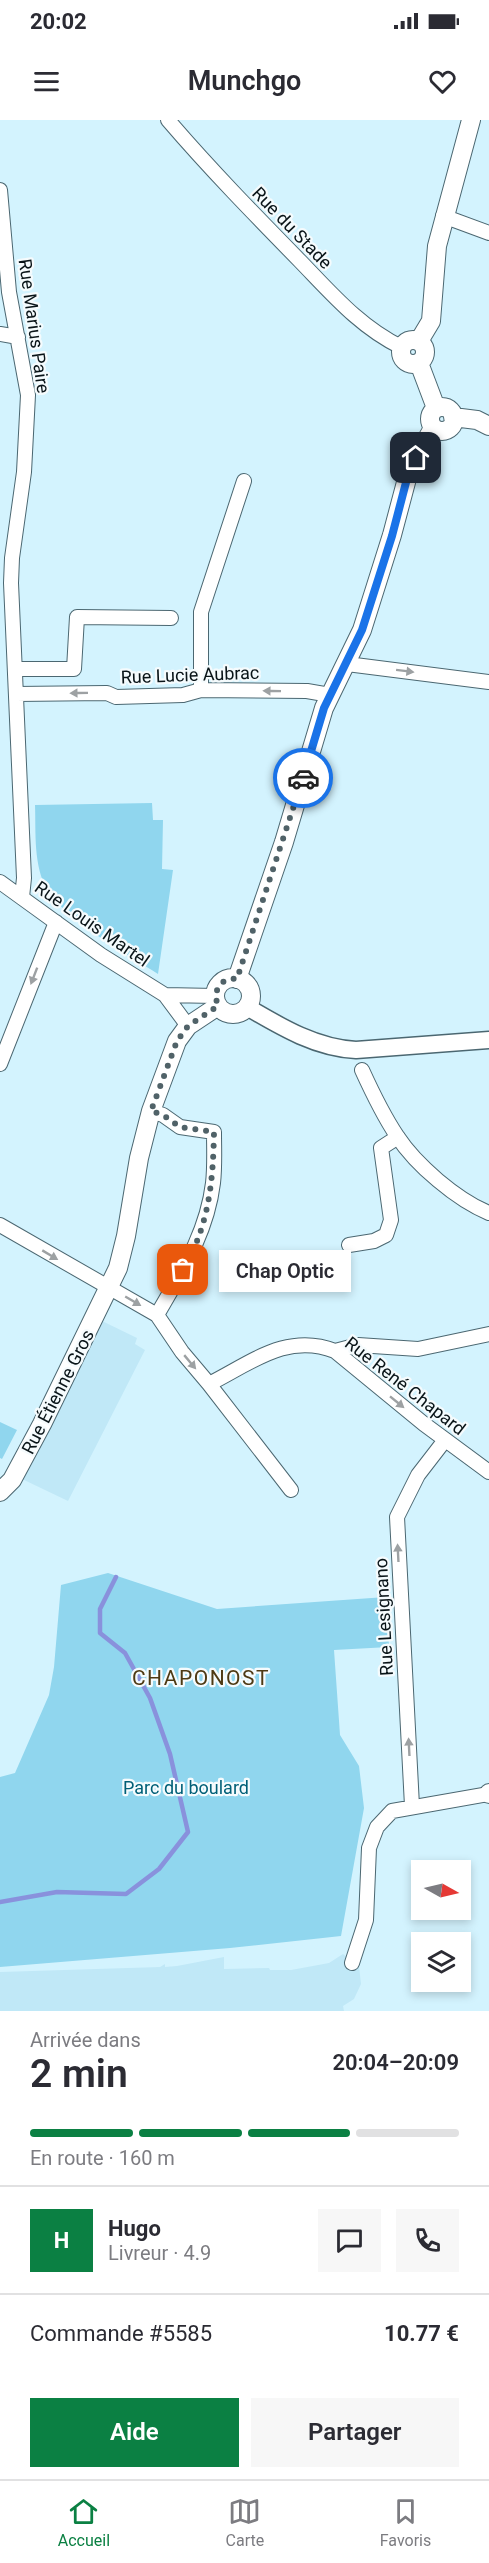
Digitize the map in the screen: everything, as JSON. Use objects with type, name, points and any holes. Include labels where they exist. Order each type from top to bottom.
[{"type":"main road","points":[[436,408],[419,363],[425,352],[410,344],[430,321],[437,246],[443,216],[471,120]]},
{"type":"main road","points":[[436,408],[445,408],[453,417],[477,420],[489,426]]},
{"type":"main road","points":[[237,979],[330,695],[347,664],[365,620],[392,536],[409,471],[433,428],[430,417],[436,408]]},
{"type":"main road","points":[[433,428],[439,431],[448,429],[453,417]]},
{"type":"main road","points":[[188,1026],[217,1001],[222,982],[237,979],[243,981],[250,990],[250,1002],[238,1013],[232,1014],[217,1001]]},
{"type":"main road","name":"Rue Étienne Gros","points":[[0,1492],[12,1480],[38,1434],[118,1268],[126,1236],[139,1158],[151,1111],[177,1041],[188,1026]]},
{"type":"street","name":"Rue du Stade","points":[[168,120],[217,177],[352,315],[379,336],[410,344]]},
{"type":"street","name":"Rue Marius Paire","points":[[0,190],[9,292],[28,395],[24,472],[12,558],[24,878],[22,897]]},
{"type":"street","points":[[443,216],[489,233]]},
{"type":"street","points":[[0,334],[18,337]]},
{"type":"street","points":[[201,690],[201,612],[244,482]]},
{"type":"street","points":[[15,669],[74,669],[77,617],[171,618]]},
{"type":"street","points":[[347,664],[489,682]]},
{"type":"street","name":"Rue Lucie Aubrac","points":[[16,694],[107,693],[116,697],[183,695],[201,690],[307,691],[330,695]]},
{"type":"street","name":"Rue Louis Martel","points":[[0,882],[165,995],[188,1026]]},
{"type":"street","points":[[0,1064],[56,922]]},
{"type":"street","points":[[165,995],[217,1001]]},
{"type":"street","points":[[247,1007],[288,1031],[339,1049],[356,1050],[489,1040]]},
{"type":"street","points":[[362,1070],[398,1137],[439,1179],[463,1199],[489,1213]]},
{"type":"street","points":[[151,1111],[163,1115],[180,1127],[214,1132],[213,1182],[199,1238],[157,1315]]},
{"type":"street","points":[[349,1245],[374,1241],[386,1235],[391,1220],[381,1148],[398,1137]]},
{"type":"street","points":[[0,1225],[157,1315],[182,1352],[291,1490]]},
{"type":"street","points":[[335,1351],[358,1345],[418,1349],[489,1334]]},
{"type":"street","name":"Rue René Chapard","points":[[209,1384],[282,1347],[303,1344],[320,1345],[335,1351],[445,1440],[489,1472]]},
{"type":"street","name":"Rue Lesignano","points":[[412,1806],[397,1517],[418,1475],[445,1440]]},
{"type":"street","points":[[352,1963],[366,1920],[369,1848],[377,1827],[392,1811],[489,1794]]},
{"type":"shaded area","points":[[100,1320],[137,1338],[135,1344],[145,1350],[68,1501],[22,1479]]},
{"type":"shaded area","points":[[343,1954],[359,1966],[361,1984],[354,1999],[343,2006],[344,2011],[0,2011],[0,1972],[160,1967],[165,1964],[165,1967],[224,1957],[224,1969],[291,1970],[329,1963]]},
{"type":"green space","points":[[152,803],[153,820],[163,820],[162,869],[173,870],[158,974],[98,936],[57,902],[43,882],[36,838],[35,805]]},
{"type":"green space","points":[[0,1422],[17,1430],[2,1459],[0,1458]]},
{"type":"green space","name":"Parc du boulard","points":[[108,1573],[217,1609],[386,1597],[389,1647],[334,1650],[340,1735],[359,1766],[364,1808],[341,1936],[230,1948],[0,1967],[0,1777],[15,1773],[49,1695],[54,1667],[61,1585]]},
{"type":"waterway","points":[[0,1902],[57,1892],[126,1894],[159,1869],[188,1832],[170,1754],[150,1698],[125,1653],[100,1633],[100,1609],[116,1577]]},
{"type":"way so far","points":[[183,1270],[199,1238],[210,1201],[213,1182],[214,1132],[180,1127],[163,1115],[151,1111],[177,1041],[188,1026],[218,1006],[215,996],[222,982],[232,978],[237,979],[303,778]]},
{"type":"place","name":"Chap Optic","points":[[183,1270]]},
{"type":"district","name":"CHAPONOST","points":[[201,1678]]},
{"type":"route","points":[[303,778],[324,708],[362,630],[392,536],[409,471],[416,458]]}]
